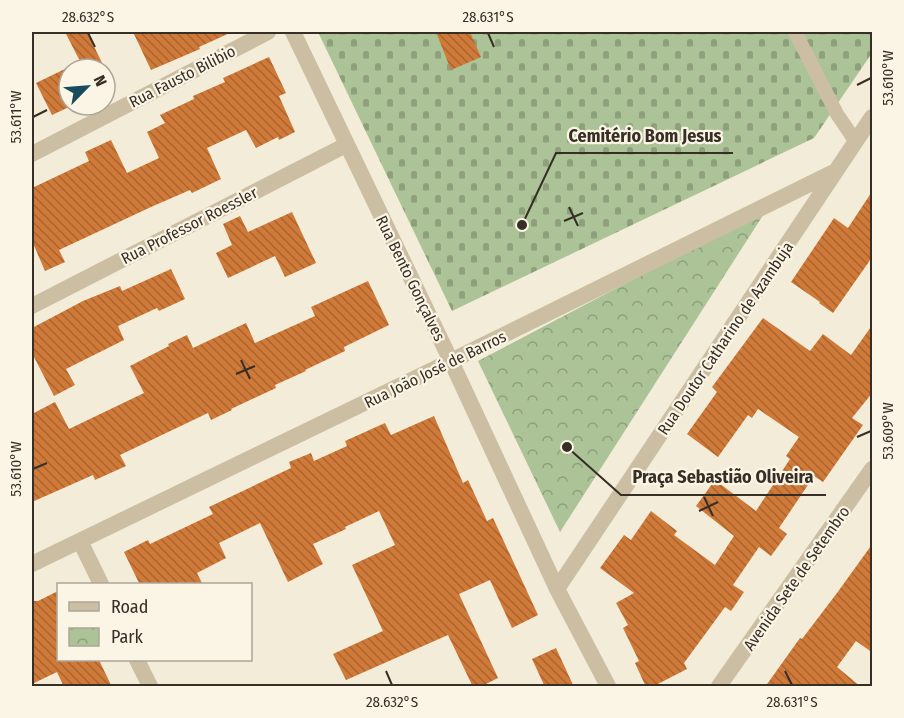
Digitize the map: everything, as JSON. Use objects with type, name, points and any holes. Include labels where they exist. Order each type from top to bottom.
[{"type":"street","name":"Rua Fausto Bilibio","points":[[32,154],[268,32]]},
{"type":"street","name":"Rua Bento Gonçalves","points":[[293,32],[451,361],[557,589],[608,687]]},
{"type":"street","name":"Rua Doutor Catharino de Azambuja","points":[[557,589],[873,117]]},
{"type":"street","name":"Rua Professor Roessler","points":[[32,306],[346,145]]},
{"type":"street","name":"Rua João José de Barros","points":[[32,564],[836,171]]},
{"type":"street","name":"Avenida Sete de Setembro","points":[[719,687],[873,469]]},
{"type":"street","points":[[80,541],[100,583]]},
{"type":"street","points":[[137,661],[150,687]]},
{"type":"lane","points":[[795,32],[837,114],[856,142]]},
{"type":"green space","points":[[318,32],[872,32],[872,53],[814,138],[452,311]]},
{"type":"green space","points":[[767,209],[560,532],[478,361]]},
{"type":"building","points":[[65,32],[87,32],[99,57],[78,57]]},
{"type":"building","points":[[133,32],[232,32],[151,70]]},
{"type":"building","points":[[436,32],[470,32],[481,57],[451,70]]},
{"type":"building","points":[[269,57],[286,93],[279,96],[295,132],[279,140],[278,137],[256,148],[246,130],[207,148],[221,179],[192,193],[190,190],[151,207],[59,250],[65,262],[45,271],[32,241],[32,188],[89,161],[85,152],[111,140],[127,173],[159,158],[147,132],[165,123],[160,115],[194,99],[193,96],[225,82],[223,78]]},
{"type":"building","points":[[57,73],[57,113],[52,115],[36,83]]},
{"type":"building","points":[[873,190],[873,256],[833,313],[791,282],[834,218],[848,228]]},
{"type":"building","points":[[292,212],[316,263],[285,277],[275,256],[228,278],[216,253],[232,245],[223,224],[240,216],[248,232]]},
{"type":"building","points":[[171,269],[185,299],[159,311],[157,308],[118,326],[124,340],[66,369],[75,385],[54,396],[32,353],[32,328],[83,301],[120,286],[122,291]]},
{"type":"building","points":[[368,281],[389,325],[344,347],[345,351],[275,385],[276,388],[232,410],[211,420],[208,413],[120,455],[126,466],[95,480],[93,475],[32,502],[32,414],[55,402],[69,429],[144,393],[130,366],[169,346],[168,344],[187,335],[193,348],[246,323],[255,343],[315,316],[311,307]]},
{"type":"building","points":[[763,318],[810,351],[823,334],[851,355],[873,324],[873,392],[852,418],[863,425],[823,482],[814,476],[779,528],[787,534],[771,556],[759,547],[733,585],[744,592],[731,611],[725,607],[684,663],[687,669],[652,687],[646,687],[635,663],[639,661],[623,628],[628,625],[616,603],[634,593],[600,568],[624,535],[631,540],[651,511],[677,531],[674,535],[715,565],[734,536],[696,506],[715,480],[756,511],[790,459],[786,456],[799,437],[758,409],[752,418],[748,415],[718,457],[687,434],[717,392],[712,387]]},
{"type":"building","points":[[434,416],[463,483],[468,480],[487,521],[493,518],[538,615],[512,628],[490,580],[459,594],[498,678],[480,687],[473,687],[448,635],[346,680],[333,654],[383,631],[352,565],[395,545],[379,511],[313,544],[323,564],[288,582],[260,523],[219,543],[226,558],[197,573],[202,583],[139,583],[124,552],[148,540],[150,544],[213,514],[209,507],[291,468],[289,462],[311,453],[314,461],[347,446],[345,441],[385,423],[391,435]]},
{"type":"building","points":[[873,543],[873,653],[856,641],[837,667],[861,687],[765,687],[800,638],[802,639]]},
{"type":"building","points":[[57,592],[57,661],[99,661],[112,687],[64,687],[57,672],[32,684],[32,601],[38,601]]},
{"type":"building","points":[[556,648],[574,687],[545,687],[532,659]]},
{"type":"place","name":"Cemitério Bom Jesus","points":[[522,225]]},
{"type":"place","name":"Praça Sebastião Oliveira","points":[[567,447]]}]
